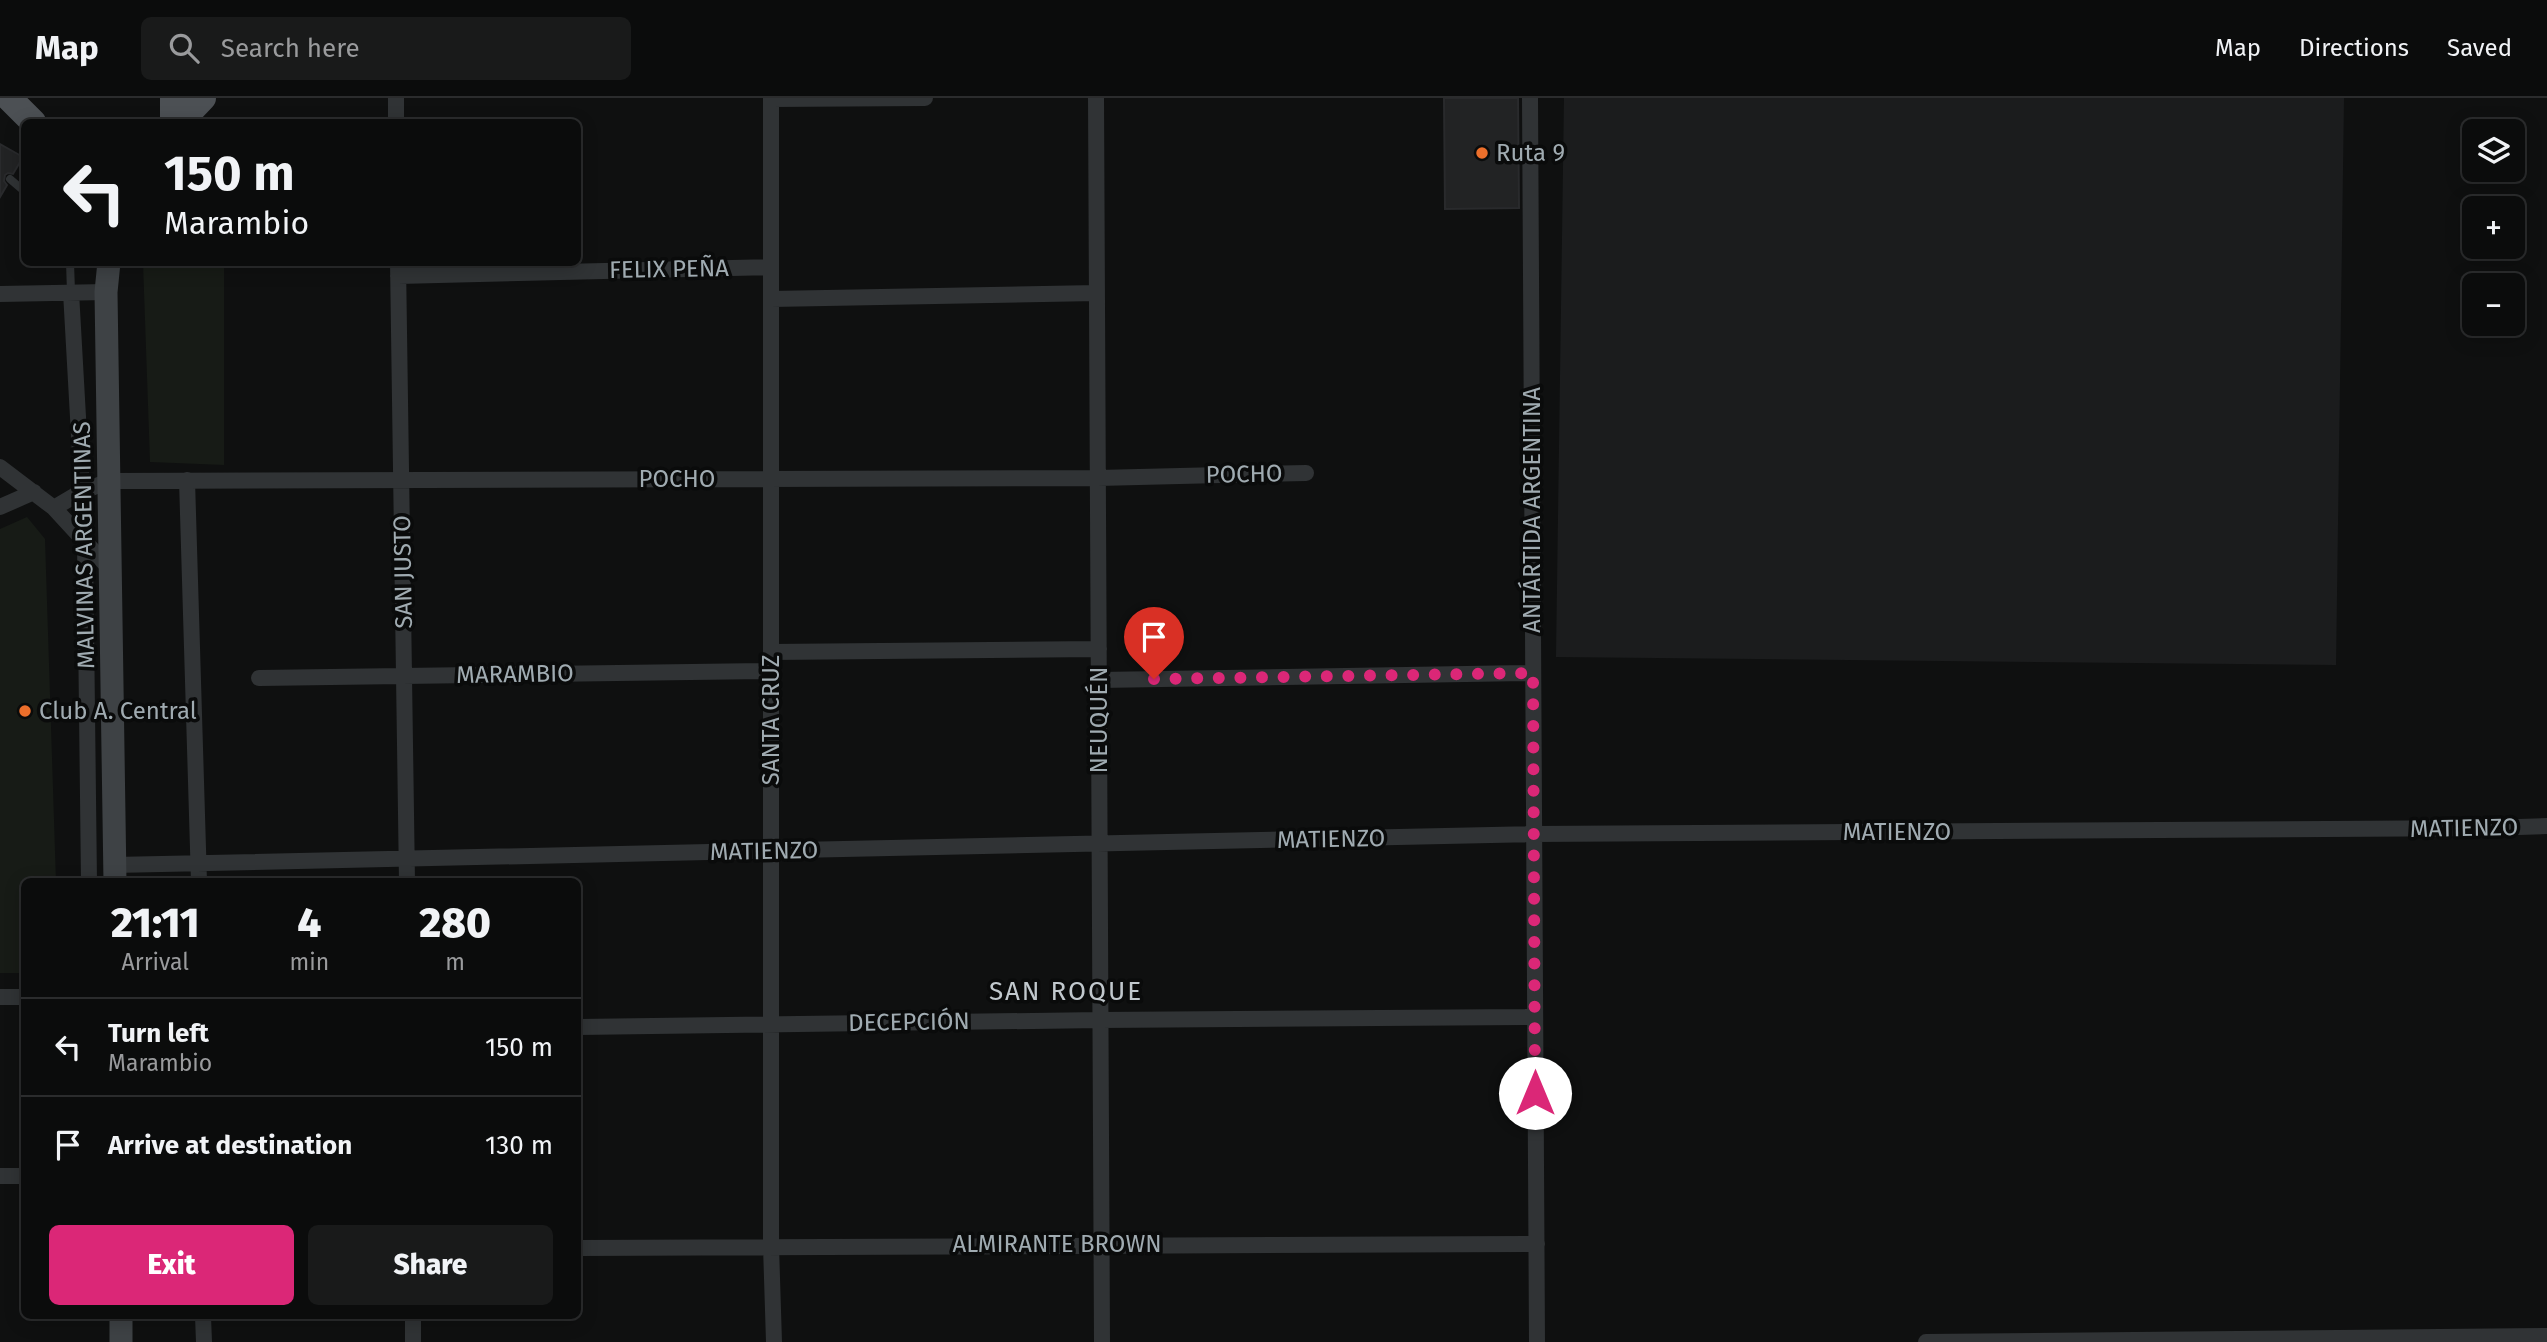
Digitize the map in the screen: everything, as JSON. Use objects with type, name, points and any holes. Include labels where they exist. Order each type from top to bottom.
[{"type":"main road","points":[[9,98],[30,119]]},
{"type":"main road","points":[[38,119],[39,98]]},
{"type":"main road","points":[[173,98],[173,119]]},
{"type":"main road","points":[[183,119],[203,98]]},
{"type":"main road","name":"MALVINAS ARGENTINAS","points":[[100,266],[106,292]]},
{"type":"main road","name":"MALVINAS ARGENTINAS","points":[[109,266],[106,292],[112,571],[114,873]]},
{"type":"main road","points":[[121,1319],[121,1342]]},
{"type":"street","points":[[396,98],[396,119]]},
{"type":"street","points":[[771,99],[925,98]]},
{"type":"street","name":"NEUQUÉN","points":[[1096,98],[1102,1342]]},
{"type":"street","name":"ANTÁRTIDA ARGENTINA","points":[[1530,98],[1537,1342]]},
{"type":"street","name":"SANTA CRUZ","points":[[771,99],[771,1245],[774,1342]]},
{"type":"street","name":"FELIX PEÑA","points":[[398,269],[771,267]]},
{"type":"street","name":"SAN JUSTO","points":[[398,269],[407,878]]},
{"type":"street","points":[[71,292],[85,542],[89,878]]},
{"type":"street","points":[[0,294],[106,292]]},
{"type":"street","points":[[771,299],[1097,293]]},
{"type":"street","points":[[0,467],[54,508],[112,571]]},
{"type":"street","name":"POCHO","points":[[54,508],[81,492],[109,481],[1098,478],[1306,473]]},
{"type":"street","points":[[187,480],[199,878]]},
{"type":"street","points":[[0,508],[34,492]]},
{"type":"street","points":[[771,652],[1099,649]]},
{"type":"street","name":"MARAMBIO","points":[[259,678],[771,671]]},
{"type":"street","points":[[1100,680],[1533,673]]},
{"type":"street","name":"MATIENZO","points":[[114,873],[199,863],[1534,834],[2547,826]]},
{"type":"street","points":[[0,997],[21,997]]},
{"type":"street","name":"DECEPCIÓN","points":[[581,1027],[1535,1017]]},
{"type":"street","points":[[0,1176],[21,1176]]},
{"type":"street","name":"ALMIRANTE BROWN","points":[[581,1248],[771,1245],[1537,1244]]},
{"type":"street","points":[[203,1319],[204,1342]]},
{"type":"street","points":[[413,1319],[414,1342]]},
{"type":"street","points":[[1926,1342],[2475,1339],[2547,1336]]},
{"type":"lane","points":[[10,179],[21,188]]},
{"type":"lane","points":[[70,266],[71,292]]},
{"type":"shaded area","points":[[1564,98],[2344,98],[2336,665],[1556,657]]},
{"type":"shaded area","points":[[143,266],[224,266],[224,465],[150,462]]},
{"type":"shaded area","name":"Club A. Central","points":[[27,517],[45,539],[56,878],[21,878],[21,973],[0,973],[0,529]]},
{"type":"building","name":"Ruta 9","points":[[1444,98],[1518,98],[1519,208],[1445,209]]},
{"type":"building","points":[[0,144],[21,156],[21,160],[13,174],[5,175],[4,181],[7,185],[0,197]]},
{"type":"place","name":"Ruta 9","points":[[1482,153]]},
{"type":"place","name":"Club A. Central","points":[[25,711]]},
{"type":"district","name":"SAN ROQUE","points":[[1066,991]]},
{"type":"route","points":[[1154,679],[1533,673],[1535,1093]]}]
